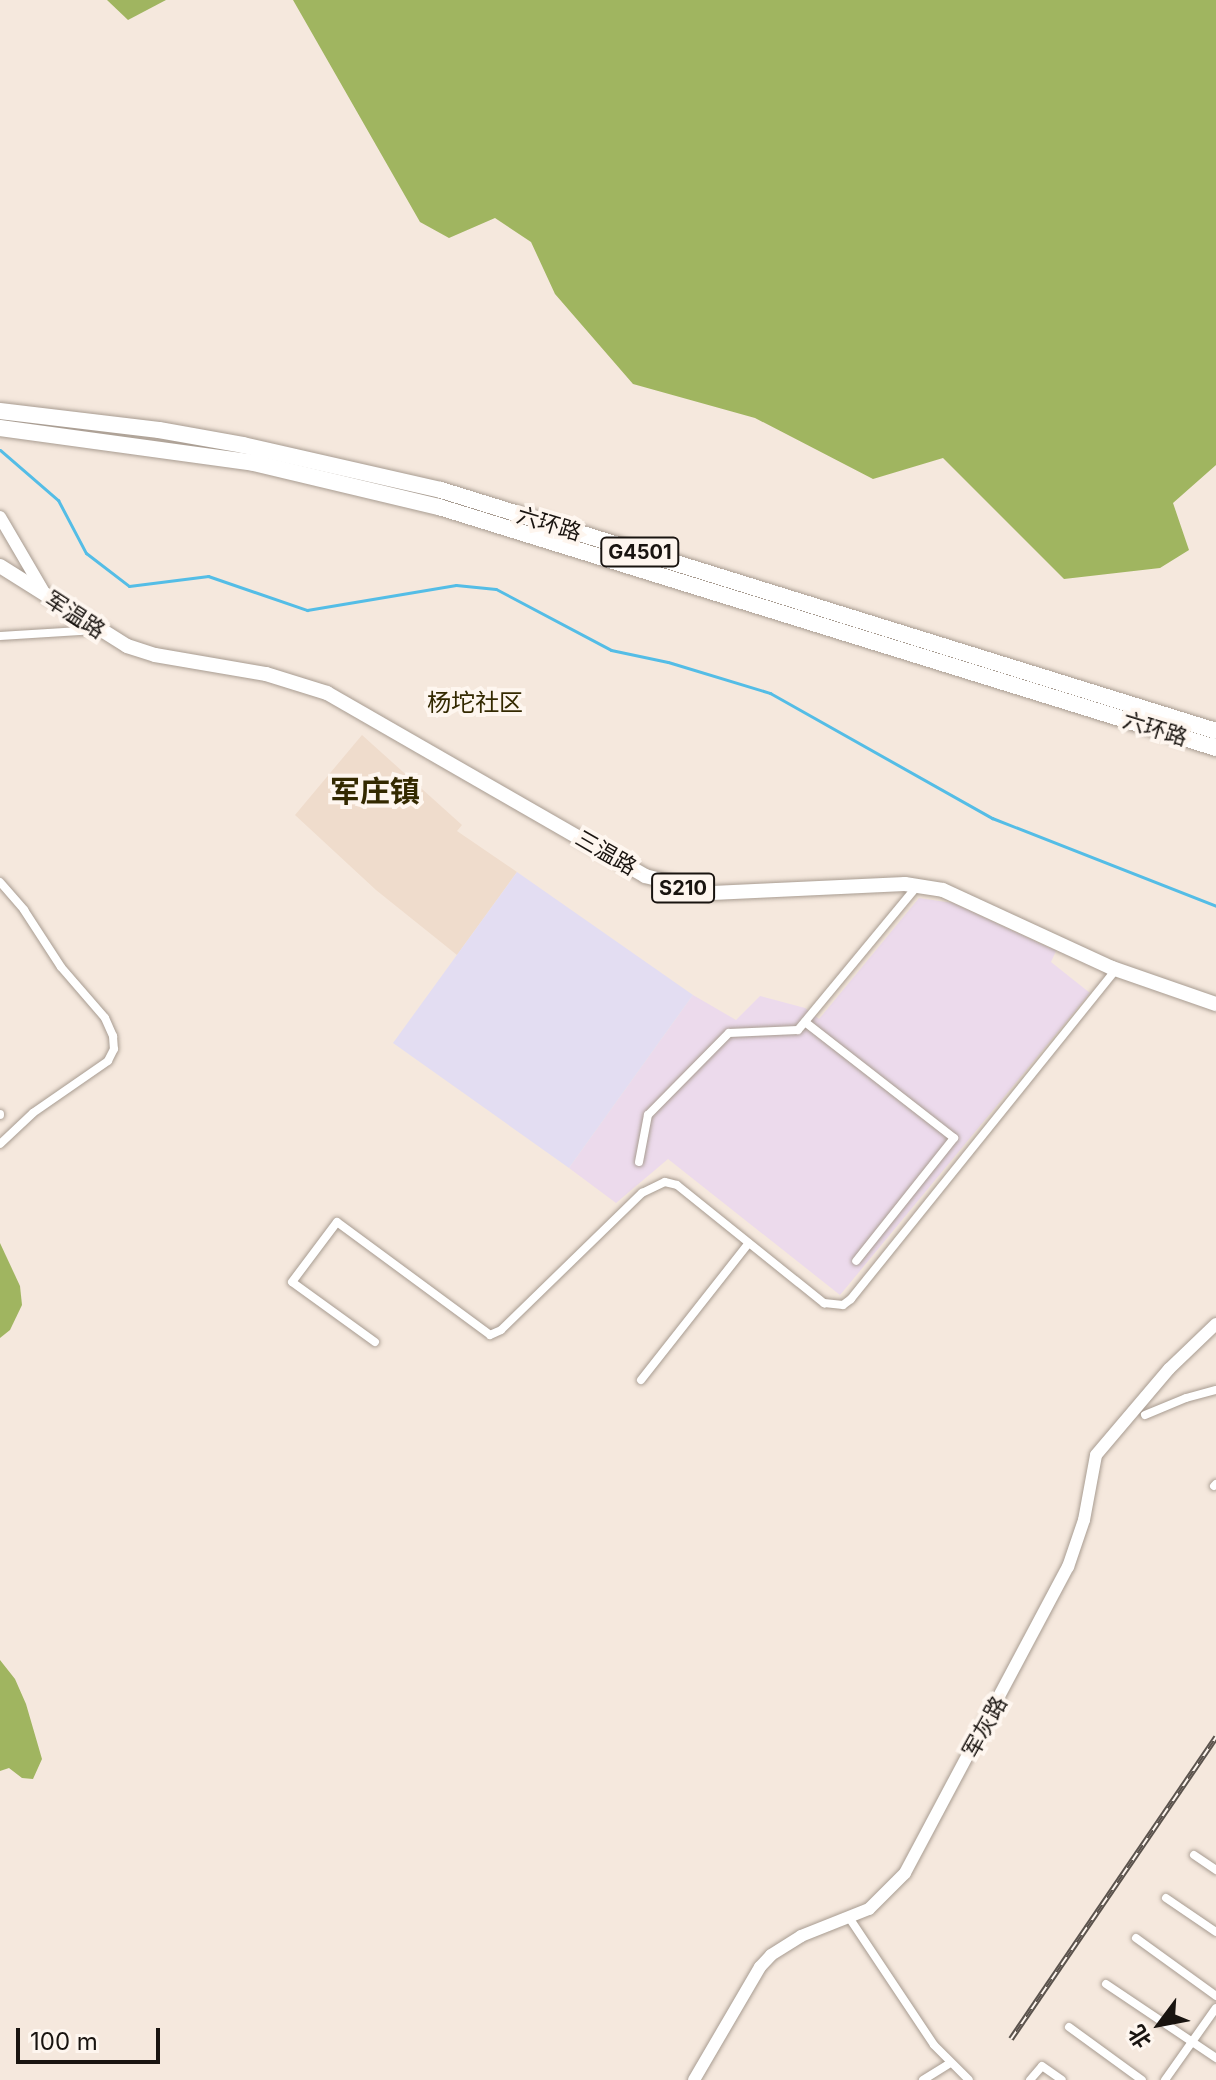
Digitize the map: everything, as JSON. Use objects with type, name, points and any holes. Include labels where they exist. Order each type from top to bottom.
[{"type":"highway","name":"六环路","points":[[0,411],[243,445],[441,490],[1216,731]]},
{"type":"highway","name":"六环路","points":[[0,428],[254,463],[439,507],[1216,748]]},
{"type":"main road","name":"军温路","points":[[0,566],[96,630],[127,646],[155,655]]},
{"type":"main road","name":"三温路","points":[[155,655],[266,674],[327,693],[643,874],[679,887],[712,893],[875,884],[943,890],[1116,969],[1216,1004]]},
{"type":"street","points":[[0,517],[45,595]]},
{"type":"street","points":[[0,636],[96,630]]},
{"type":"street","points":[[0,882],[24,910],[61,967],[105,1018],[113,1036],[114,1049],[108,1061],[33,1113],[0,1144]]},
{"type":"street","points":[[639,1162],[648,1115],[729,1033],[798,1030],[917,886]]},
{"type":"street","points":[[375,1342],[292,1282],[337,1222],[490,1335],[501,1330],[655,1184],[677,1185],[824,1303],[843,1305],[851,1299],[1116,969]]},
{"type":"street","points":[[805,1022],[954,1138],[856,1261]]},
{"type":"street","points":[[641,1380],[749,1243]]},
{"type":"street","name":"军灰路","points":[[694,2080],[760,1967],[771,1955],[801,1936],[850,1919],[882,1900],[905,1873],[1004,1692],[1077,1544],[1096,1455],[1169,1369],[1216,1324]]},
{"type":"street","points":[[1145,1415],[1186,1398],[1216,1390]]},
{"type":"street","points":[[1194,1855],[1216,1870]]},
{"type":"street","points":[[1166,1898],[1216,1932]]},
{"type":"street","points":[[850,1919],[878,1965],[950,2063],[969,2080]]},
{"type":"street","points":[[1136,1938],[1216,1996]]},
{"type":"street","points":[[1106,1984],[1216,2058]]},
{"type":"street","points":[[1165,2080],[1216,2008]]},
{"type":"street","points":[[1069,2027],[1142,2080]]},
{"type":"street","points":[[923,2080],[950,2063]]},
{"type":"street","points":[[1030,2080],[1042,2066],[1062,2080]]},
{"type":"shaded area","points":[[362,735],[462,825],[457,831],[517,872],[457,955],[376,890],[295,815]]},
{"type":"shaded area","points":[[517,872],[693,995],[569,1168],[393,1043]]},
{"type":"shaded area","points":[[919,898],[953,903],[1056,951],[1051,962],[1090,993],[840,1295],[668,1159],[616,1203],[569,1168],[693,995],[736,1020],[760,996],[805,1008],[819,1019]]},
{"type":"green space","points":[[107,0],[166,0],[128,20]]},
{"type":"green space","points":[[293,0],[1216,0],[1216,465],[1173,503],[1189,550],[1160,568],[1064,579],[943,458],[873,479],[755,418],[633,384],[555,294],[531,242],[495,218],[449,238],[420,222]]},
{"type":"green space","points":[[0,1243],[20,1286],[22,1305],[10,1330],[0,1338]]},
{"type":"green space","points":[[0,1660],[15,1679],[26,1704],[42,1759],[33,1779],[22,1778],[9,1768],[0,1771]]},
{"type":"waterway","points":[[0,450],[58,500],[86,553],[129,586],[208,576],[307,610],[456,585],[496,589],[611,650],[668,662],[770,693],[992,818],[1216,906]]},
{"type":"railway","points":[[1011,2039],[1216,1737]]},
{"type":"district","name":"杨坨社区","points":[[475,703]]},
{"type":"district","name":"军庄镇","points":[[375,791]]}]
